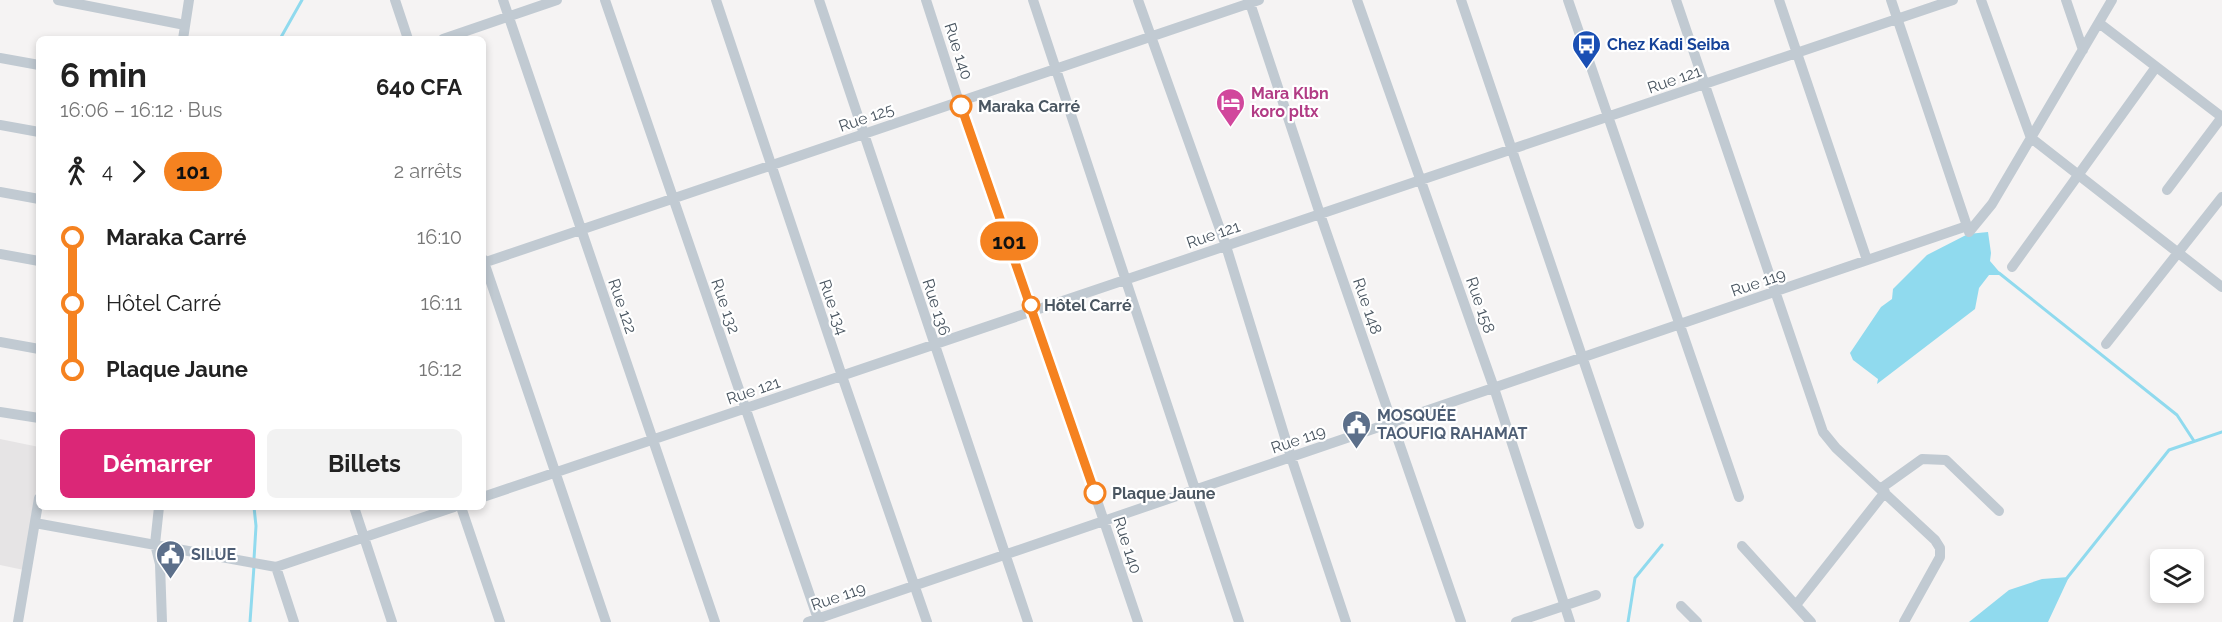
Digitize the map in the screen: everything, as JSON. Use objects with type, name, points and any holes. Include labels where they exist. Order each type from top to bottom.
[{"type":"street","points":[[58,0],[185,25]]},
{"type":"street","points":[[183,36],[189,0]]},
{"type":"street","points":[[395,0],[407,36]]},
{"type":"street","name":"Rue 122","points":[[503,0],[715,622]]},
{"type":"street","points":[[452,36],[557,0]]},
{"type":"street","name":"Rue 132","points":[[604,0],[745,408],[815,621]]},
{"type":"street","name":"Rue 134","points":[[716,0],[927,622]]},
{"type":"street","name":"Rue 136","points":[[819,0],[1028,622]]},
{"type":"street","name":"Rue 140","points":[[926,0],[959,102],[1034,311],[1138,622]]},
{"type":"street","points":[[1033,0],[1239,622]]},
{"type":"street","points":[[1138,0],[1226,246],[1291,457],[1346,622]]},
{"type":"street","name":"Rue 158","points":[[1357,0],[1494,388],[1570,622]]},
{"type":"street","points":[[1461,0],[1640,524]]},
{"type":"street","points":[[1568,0],[1738,497]]},
{"type":"street","points":[[1676,0],[1823,432],[1836,448],[1883,490],[1935,540],[1940,548],[1940,558],[1904,622]]},
{"type":"street","points":[[1779,0],[1867,260]]},
{"type":"street","points":[[1891,0],[1968,229],[1992,204],[2112,0]]},
{"type":"street","name":"Rue 121","points":[[486,496],[1953,0]]},
{"type":"street","points":[[1981,0],[2031,138],[2222,287]]},
{"type":"street","points":[[2066,0],[2083,50]]},
{"type":"street","name":"Rue 125","points":[[486,261],[1253,1]]},
{"type":"street","name":"Rue 148","points":[[1253,1],[1320,214],[1461,622]]},
{"type":"street","points":[[2099,23],[2222,117],[2167,190]]},
{"type":"street","points":[[0,58],[36,64]]},
{"type":"street","points":[[2012,267],[2156,67]]},
{"type":"street","points":[[0,125],[36,131]]},
{"type":"street","points":[[0,192],[36,198]]},
{"type":"street","points":[[2106,344],[2222,197]]},
{"type":"street","name":"Rue 119","points":[[815,621],[1867,260],[1968,229]]},
{"type":"street","points":[[0,254],[36,260]]},
{"type":"street","points":[[486,271],[606,622]]},
{"type":"street","points":[[0,342],[36,348]]},
{"type":"street","points":[[0,412],[36,418]]},
{"type":"street","points":[[1796,605],[1883,490],[1922,459],[1947,460],[1999,511]]},
{"type":"street","points":[[18,622],[37,510]]},
{"type":"street","points":[[159,510],[155,544],[160,564],[162,622]]},
{"type":"street","points":[[355,510],[392,622]]},
{"type":"street","points":[[35,523],[276,567],[445,510]]},
{"type":"street","points":[[462,510],[500,622]]},
{"type":"street","points":[[1742,546],[1810,622]]},
{"type":"street","points":[[276,567],[294,622]]},
{"type":"street","points":[[1516,622],[1596,595]]},
{"type":"street","points":[[1681,606],[1697,622]]},
{"type":"shaded area","points":[[0,439],[36,446],[36,491],[24,570],[0,565]]},
{"type":"water","points":[[1988,232],[1990,261],[2002,275],[1989,275],[1979,288],[1975,309],[1877,384],[1878,379],[1853,360],[1850,353],[1881,307],[1892,299],[1893,289],[1927,255],[1968,234]]},
{"type":"water","points":[[2069,577],[2048,622],[1969,622],[2009,590],[2042,579]]},
{"type":"waterway","points":[[282,36],[302,0]]},
{"type":"waterway","points":[[1999,273],[2177,415],[2194,441]]},
{"type":"waterway","points":[[2067,578],[2169,450],[2222,432]]},
{"type":"waterway","points":[[254,510],[254,559]]},
{"type":"waterway","points":[[1628,622],[1635,578],[1662,545]]},
{"type":"waterway","points":[[250,622],[254,566]]},
{"type":"bus line","name":"101","points":[[961,106],[1034,311],[1095,493]]},
{"type":"place","name":"Chez Kadi Seiba","points":[[1586,70]]},
{"type":"place","name":"Maraka Carré","points":[[961,106]]},
{"type":"place","name":"Mara Klbn koro pltx","points":[[1230,128]]},
{"type":"place","name":"Hôtel Carré","points":[[1031,305]]},
{"type":"place","name":"MOSQUÉE TAOUFIQ RAHAMAT","points":[[1356,450]]},
{"type":"place","name":"Plaque Jaune","points":[[1095,493]]},
{"type":"place","name":"SILUE","points":[[170,580]]}]
